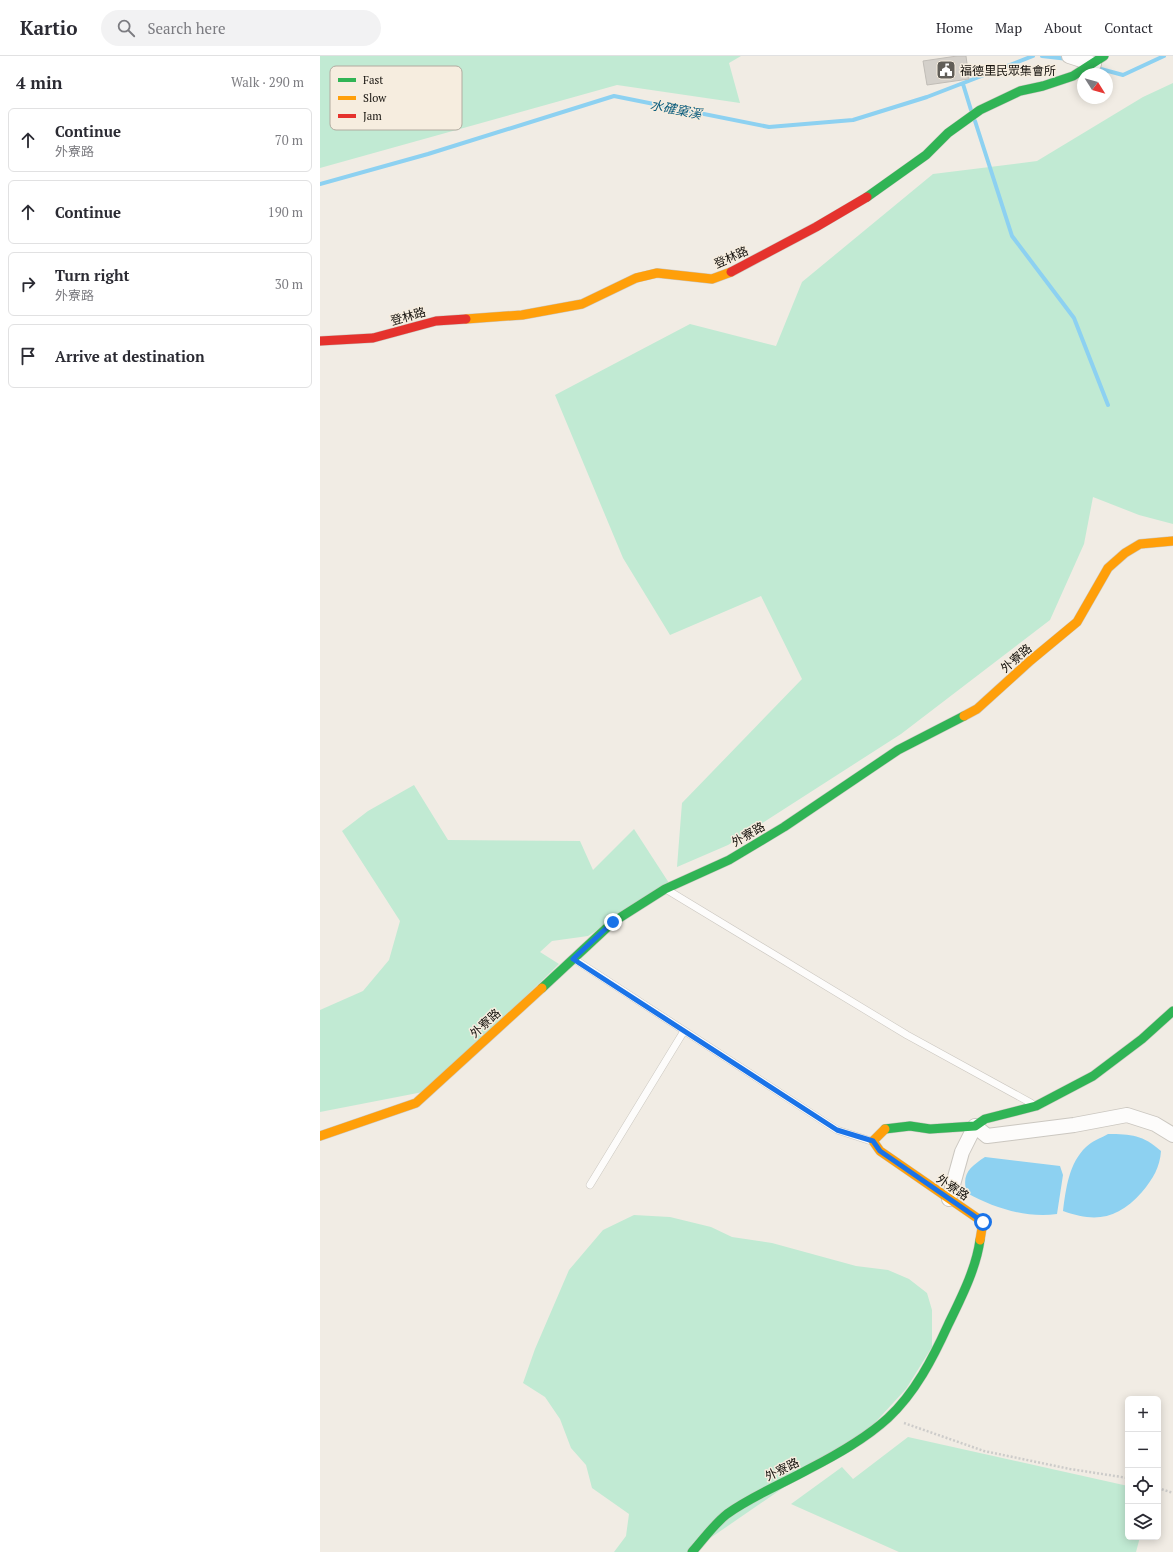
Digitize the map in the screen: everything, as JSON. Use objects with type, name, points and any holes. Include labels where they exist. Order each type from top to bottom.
[{"type":"street","points":[[1068,56],[1099,60]]},
{"type":"street","name":"登林路","points":[[320,341],[373,338],[436,321],[522,315],[549,311],[582,304],[636,278],[657,273],[712,279],[737,270],[816,228],[876,192],[926,155],[948,133],[980,110],[1020,91],[1043,86],[1074,76],[1099,60]]},
{"type":"street","name":"外寮路","points":[[320,1136],[416,1103],[613,922],[665,889],[728,860],[784,827],[898,750],[977,709],[1030,661],[1077,622],[1108,568],[1125,553],[1140,544],[1173,541]]},
{"type":"street","points":[[949,1199],[962,1152],[975,1126],[985,1119],[1036,1106],[1093,1076],[1142,1039],[1173,1011]]},
{"type":"street","points":[[873,1141],[886,1128],[910,1126],[930,1129],[975,1126],[987,1136],[1074,1125],[1127,1115],[1155,1124],[1173,1135]]},
{"type":"street","name":"外寮路","points":[[692,1552],[726,1515],[756,1496],[810,1469],[867,1434],[889,1417],[917,1384],[938,1347],[961,1298],[979,1250],[983,1222],[880,1151],[873,1141]]},
{"type":"lane","points":[[665,889],[907,1035],[1036,1106]]},
{"type":"lane","points":[[573,959],[837,1130],[873,1141]]},
{"type":"lane","points":[[590,1185],[684,1031]]},
{"type":"path","points":[[889,1417],[984,1451],[1070,1469],[1125,1478]]},
{"type":"path","points":[[1161,1489],[1173,1494]]},
{"type":"green space","points":[[320,56],[741,56],[729,63],[740,103],[617,85],[462,128],[462,66],[330,66],[330,130],[456,130],[320,168]]},
{"type":"green space","points":[[1173,83],[1173,524],[1139,515],[1093,497],[1084,544],[1050,620],[901,734],[728,845],[677,867],[682,803],[802,679],[761,596],[670,635],[623,558],[555,395],[690,324],[776,346],[802,282],[933,174],[1037,161],[1143,97]]},
{"type":"green space","points":[[414,785],[448,840],[580,841],[593,870],[634,829],[669,883],[588,936],[552,941],[540,952],[559,964],[428,1091],[320,1112],[320,1010],[363,991],[389,960],[400,921],[342,831],[368,811]]},
{"type":"green space","points":[[634,1215],[670,1217],[711,1227],[732,1237],[772,1243],[856,1266],[888,1270],[909,1279],[927,1293],[932,1310],[932,1347],[906,1389],[870,1428],[690,1552],[614,1552],[626,1536],[629,1514],[592,1488],[586,1465],[571,1448],[560,1419],[545,1397],[523,1383],[535,1349],[569,1270],[603,1230]]},
{"type":"green space","points":[[908,1437],[1125,1485],[1125,1540],[1139,1540],[1136,1552],[899,1552],[791,1504],[842,1467],[853,1479]]},
{"type":"water","points":[[1108,1134],[1136,1136],[1161,1151],[1159,1162],[1153,1178],[1133,1201],[1115,1213],[1106,1216],[1086,1217],[1063,1211],[1069,1176],[1080,1153],[1088,1145]]},
{"type":"water","points":[[985,1157],[1060,1166],[1063,1175],[1057,1214],[1033,1215],[1010,1211],[967,1193],[965,1181],[968,1172],[975,1164]]},
{"type":"building","name":"福德里民眾集會所","points":[[966,56],[969,79],[927,85],[923,61]]},
{"type":"waterway","name":"水確窠溪","points":[[320,184],[428,154],[614,96],[769,127],[853,120],[927,97],[1033,56]]},
{"type":"waterway","name":"水確窠溪","points":[[1042,56],[1068,59]]},
{"type":"waterway","name":"水確窠溪","points":[[1113,72],[1123,75],[1164,56]]},
{"type":"waterway","points":[[963,84],[971,110]]},
{"type":"waterway","points":[[975,121],[1012,236],[1074,318],[1108,405]]},
{"type":"traffic: fast","points":[[867,197],[926,155],[948,133],[980,110],[1020,91],[1043,86],[1073,76],[1104,56]]},
{"type":"traffic: fast","points":[[542,988],[613,922],[665,889],[729,860],[784,827],[898,750],[964,716]]},
{"type":"traffic: fast","points":[[885,1129],[910,1126],[930,1129],[975,1126],[985,1119],[1036,1106],[1093,1076],[1142,1039],[1173,1011]]},
{"type":"traffic: fast","points":[[692,1552],[713,1527],[727,1514],[757,1496],[850,1446],[879,1426],[898,1408],[907,1398],[930,1362],[972,1273],[980,1240]]},
{"type":"traffic: slow","points":[[466,319],[522,315],[582,304],[636,278],[657,273],[712,279],[731,272]]},
{"type":"traffic: slow","points":[[964,716],[977,709],[1030,661],[1077,622],[1108,568],[1125,553],[1140,544],[1173,541]]},
{"type":"traffic: slow","points":[[320,1136],[416,1103],[542,988]]},
{"type":"traffic: slow","points":[[885,1129],[873,1141],[880,1151],[983,1222],[980,1240]]},
{"type":"traffic: jam","points":[[731,272],[816,227],[867,197]]},
{"type":"traffic: jam","points":[[320,341],[373,338],[436,321],[466,319]]},
{"type":"place","name":"福德里民眾集會所","points":[[946,70]]},
{"type":"route","points":[[613,922],[573,959],[837,1130],[873,1141],[880,1151],[983,1222]]}]
